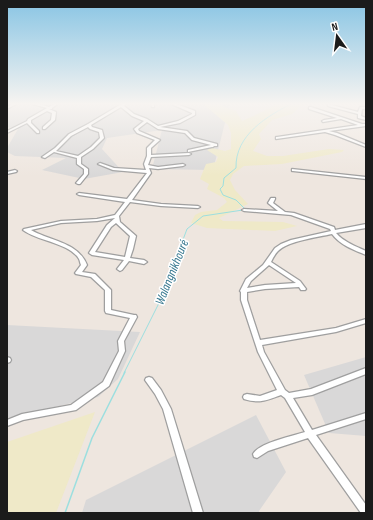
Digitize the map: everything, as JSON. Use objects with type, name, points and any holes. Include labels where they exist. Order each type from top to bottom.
[{"type":"street","points":[[7,134],[18,127]]},
{"type":"street","points":[[34,127],[38,132]]},
{"type":"street","points":[[44,156],[53,151],[70,135],[85,127]]},
{"type":"street","points":[[53,151],[79,157],[92,148],[102,138],[101,131],[91,127]]},
{"type":"street","points":[[139,127],[136,129],[138,132],[158,140],[149,148],[149,156],[146,164],[149,172]]},
{"type":"street","points":[[149,156],[171,155],[216,145],[193,139],[186,132],[162,127]]},
{"type":"street","points":[[277,138],[354,127]]},
{"type":"street","points":[[336,134],[338,129]]},
{"type":"street","points":[[323,131],[336,134],[366,146]]},
{"type":"street","points":[[171,155],[182,151]]},
{"type":"street","points":[[78,183],[86,174],[86,169],[79,164],[79,157]]},
{"type":"street","points":[[100,164],[113,169],[149,172]]},
{"type":"street","points":[[147,166],[158,168],[183,165]]},
{"type":"street","points":[[293,170],[366,178]]},
{"type":"street","points":[[7,173],[15,171]]},
{"type":"street","points":[[144,262],[92,253],[107,232],[109,226],[149,172]]},
{"type":"street","points":[[79,194],[161,205],[198,207]]},
{"type":"street","points":[[273,199],[270,203],[283,213]]},
{"type":"street","points":[[244,210],[292,214],[330,230],[341,241],[366,253]]},
{"type":"street","points":[[117,217],[132,236],[127,259],[125,264],[120,269]]},
{"type":"street","points":[[7,423],[22,417],[73,408],[106,384],[122,351],[121,340],[134,317],[108,311],[108,290],[93,276],[78,273],[84,265],[83,260],[73,250],[35,236],[26,230],[61,222],[97,220],[117,217]]},
{"type":"street","points":[[366,226],[330,230],[278,248],[267,264],[246,282],[243,291],[244,300],[258,343],[285,394],[310,434],[366,513]]},
{"type":"street","points":[[243,291],[265,287],[301,287],[298,282],[268,262]]},
{"type":"street","points":[[258,343],[336,330],[366,321]]},
{"type":"street","points":[[247,397],[260,399],[285,394],[312,392],[366,371]]},
{"type":"street","points":[[149,380],[158,392],[167,409],[198,513]]},
{"type":"street","points":[[258,454],[265,448],[366,416]]},
{"type":"shaded area","points":[[8,127],[224,127],[213,170],[152,169],[162,130],[107,138],[102,149],[123,172],[84,179],[42,170],[66,158],[15,156],[7,152],[7,148],[18,129]]},
{"type":"shaded area","points":[[229,127],[265,127],[259,134],[261,139],[253,151],[267,156],[283,156],[329,149],[344,150],[342,152],[282,164],[244,166],[233,174],[230,180],[235,190],[248,204],[219,218],[223,221],[283,222],[297,226],[275,231],[207,228],[191,223],[195,215],[201,212],[217,210],[227,202],[224,198],[207,189],[209,184],[200,179],[206,164],[216,162],[218,157],[207,150],[212,148],[225,151],[231,149],[231,133]]},
{"type":"shaded area","points":[[7,325],[140,332],[118,379],[98,397],[7,418]]},
{"type":"shaded area","points":[[366,357],[366,436],[329,433],[304,375]]},
{"type":"shaded area","points":[[95,412],[56,513],[7,513],[7,442]]},
{"type":"shaded area","points":[[256,415],[286,472],[259,513],[82,513],[86,500]]},
{"type":"waterway","name":"Walangnikhouré","points":[[245,209],[236,200],[223,195],[220,189],[223,186],[224,178],[236,168],[237,156],[241,146],[255,127]]},
{"type":"waterway","name":"Walangnikhouré","points":[[124,373],[160,301],[187,229],[203,216],[243,210]]},
{"type":"waterway","name":"Walangnikhouré","points":[[65,513],[92,438],[125,372]]}]
